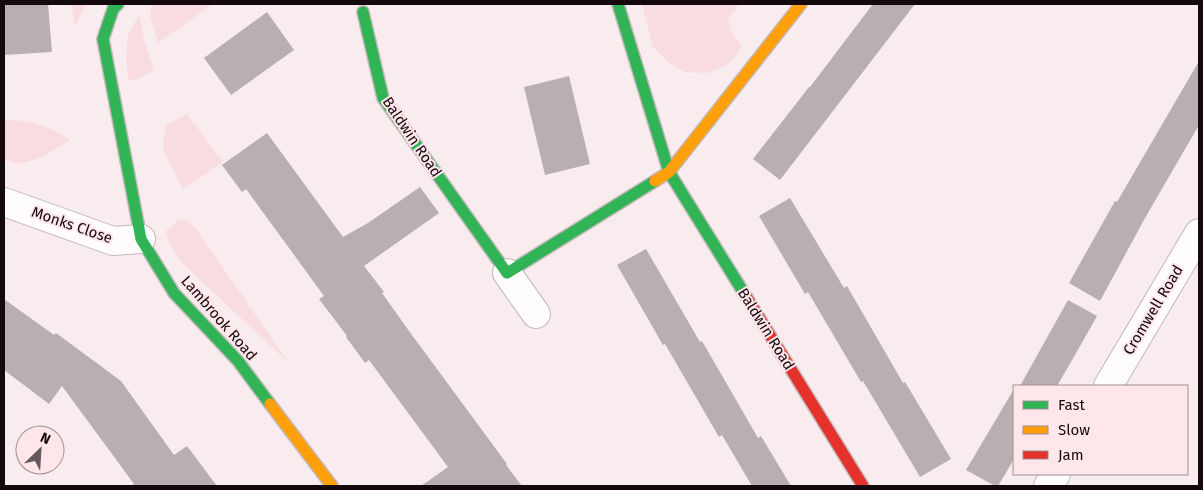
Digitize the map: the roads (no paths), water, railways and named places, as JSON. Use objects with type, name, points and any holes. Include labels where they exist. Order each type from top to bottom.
[{"type":"street","name":"Lambrook Road","points":[[118,4],[113,8],[103,40],[141,239],[174,293],[238,361],[332,486]]},
{"type":"street","name":"Baldwin Road","points":[[618,4],[670,172],[863,486]]},
{"type":"street","points":[[507,273],[670,172],[801,4]]},
{"type":"street","name":"Baldwin Road","points":[[363,12],[383,98],[536,314]]},
{"type":"street","name":"Monks Close","points":[[4,202],[113,241],[141,239]]},
{"type":"street","name":"Cromwell Road","points":[[1109,385],[1199,233]]},
{"type":"street","points":[[1048,486],[1055,475]]}]
